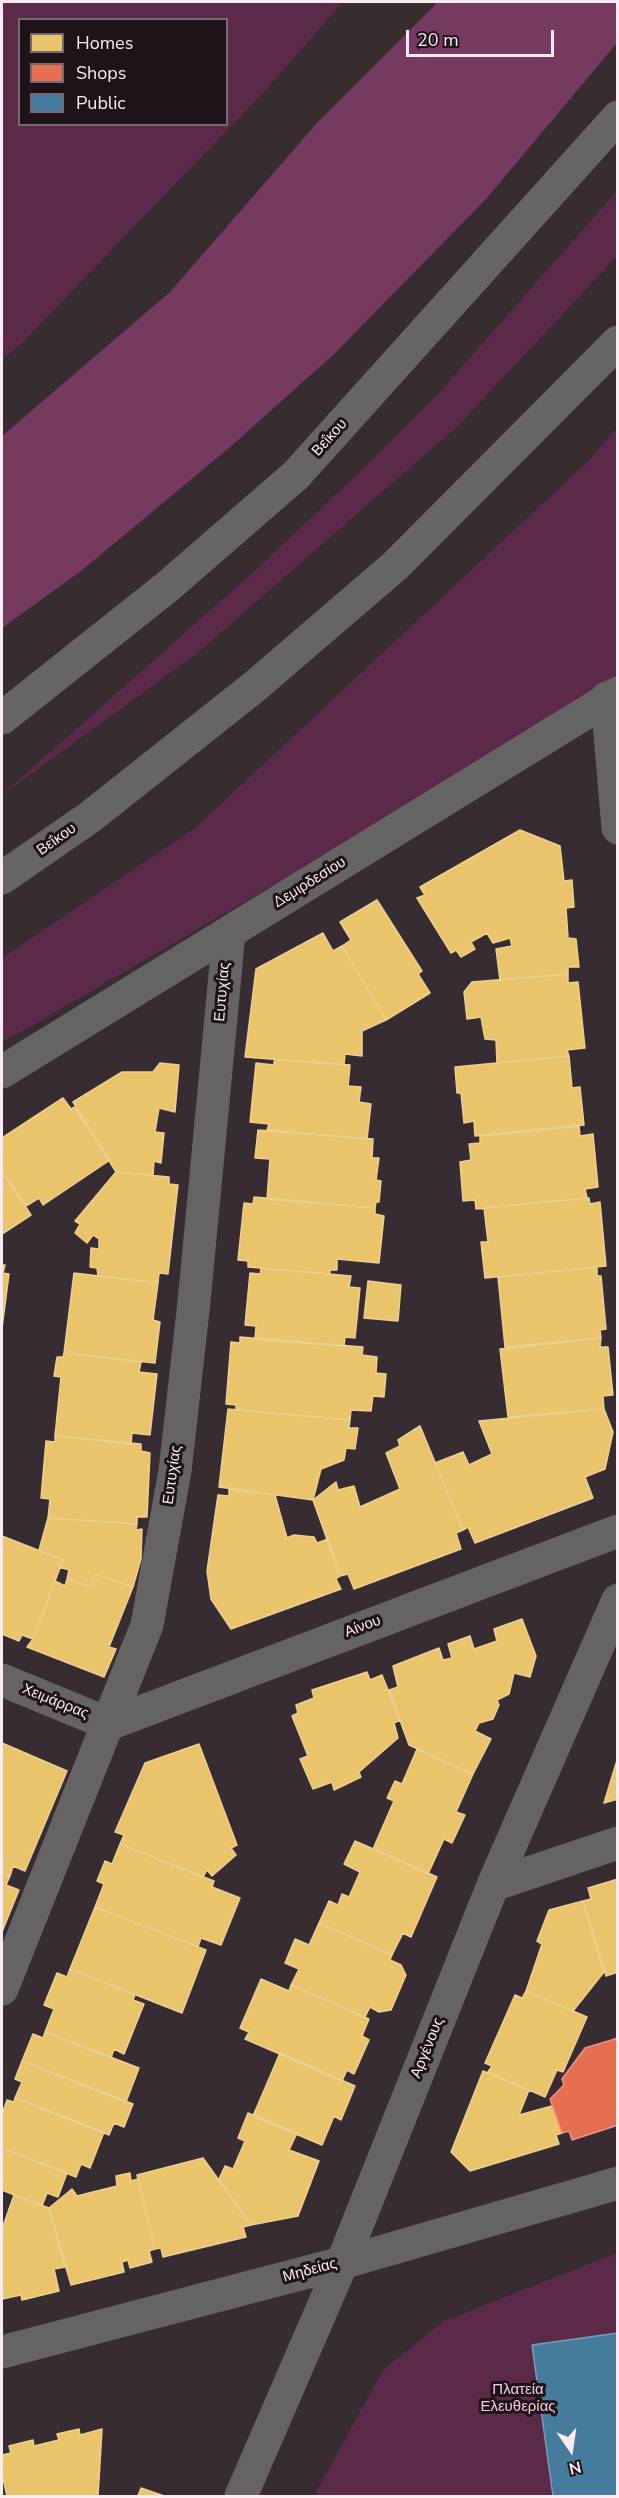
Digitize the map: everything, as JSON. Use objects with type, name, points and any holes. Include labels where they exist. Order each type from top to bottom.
[{"type":"main road","name":"Βεΐκου","points":[[2,718],[167,587],[296,476],[618,117]]},
{"type":"main road","name":"Βεΐκου","points":[[2,878],[90,817],[254,687],[387,573],[618,342]]},
{"type":"street","points":[[612,696],[618,828]]},
{"type":"street","name":"Δεμιρδεσίου","points":[[2,1072],[612,696]]},
{"type":"street","name":"Ευτυχίας","points":[[2,1989],[147,1625],[175,1472],[194,1302],[229,933]]},
{"type":"street","name":"Αίνου","points":[[109,1724],[618,1531]]},
{"type":"street","name":"Αργένους","points":[[241,2496],[342,2263],[493,1885],[618,1600]]},
{"type":"street","name":"Χειμάρρας","points":[[2,1680],[109,1724]]},
{"type":"street","points":[[493,1885],[618,1844]]},
{"type":"street","name":"Μηδείας","points":[[2,2352],[342,2263],[618,2183]]},
{"type":"green space","points":[[2,2],[343,2],[265,91],[24,341],[2,360]]},
{"type":"green space","points":[[617,191],[617,256],[458,426],[195,655],[2,795],[260,566],[353,478],[436,396]]},
{"type":"green space","points":[[617,428],[617,685],[2,1043],[2,958],[195,828],[587,462]]},
{"type":"green space","name":"Πλατεία Ελευθερίας","points":[[617,2253],[617,2496],[314,2496],[383,2370],[444,2321]]},
{"type":"shaded area","points":[[438,2],[617,2],[617,43],[486,199],[333,355],[229,448],[81,571],[2,628],[2,436],[170,292],[316,124]]},
{"type":"building: Homes","points":[[520,830],[560,846],[564,881],[572,880],[574,907],[566,908],[568,938],[576,939],[579,967],[568,967],[568,974],[500,980],[496,949],[512,946],[510,938],[493,943],[487,933],[471,942],[475,949],[461,957],[456,950],[451,953],[417,898],[425,895],[420,887]]},
{"type":"building: Homes","points":[[377,900],[422,971],[418,974],[430,993],[386,1020],[342,946],[351,940],[340,922]]},
{"type":"building: Homes","points":[[323,933],[333,951],[342,946],[386,1020],[362,1031],[362,1056],[345,1054],[344,1065],[245,1057],[256,969]]},
{"type":"building: Homes","points":[[568,974],[568,983],[578,982],[585,1048],[567,1050],[569,1056],[497,1063],[496,1040],[485,1039],[481,1017],[467,1019],[464,992],[472,982]]},
{"type":"building: Homes","points":[[569,1056],[572,1088],[580,1087],[584,1125],[475,1136],[474,1121],[464,1123],[461,1093],[457,1093],[455,1067]]},
{"type":"building: Homes","points":[[274,1059],[350,1065],[348,1086],[361,1087],[359,1102],[371,1104],[367,1139],[267,1130],[269,1124],[250,1122],[256,1063],[274,1065]]},
{"type":"building: Homes","points":[[160,1063],[179,1065],[175,1112],[159,1108],[155,1132],[164,1133],[161,1163],[154,1161],[153,1175],[116,1172],[73,1102],[122,1072],[153,1072]]},
{"type":"building: Homes","points":[[63,1098],[71,1109],[74,1107],[110,1160],[43,1205],[39,1198],[26,1206],[2,1171],[2,1138]]},
{"type":"building: Homes","points":[[579,1126],[580,1136],[593,1134],[598,1187],[585,1189],[587,1198],[476,1209],[475,1200],[463,1201],[460,1162],[471,1160],[469,1144],[480,1143],[480,1136]]},
{"type":"building: Homes","points":[[258,1130],[373,1139],[372,1158],[379,1158],[376,1180],[381,1181],[379,1202],[376,1202],[375,1208],[267,1199],[270,1159],[255,1158]]},
{"type":"building: Homes","points":[[2,1171],[31,1215],[2,1234]]},
{"type":"building: Homes","points":[[116,1172],[169,1177],[169,1184],[178,1185],[168,1274],[159,1273],[158,1283],[98,1276],[97,1268],[90,1267],[91,1248],[99,1249],[99,1239],[93,1235],[87,1243],[75,1233],[80,1224],[75,1221]]},
{"type":"building: Homes","points":[[254,1197],[375,1208],[375,1214],[384,1216],[379,1263],[337,1259],[337,1270],[330,1270],[330,1274],[248,1267],[248,1261],[238,1260],[244,1203],[253,1204]]},
{"type":"building: Homes","points":[[589,1198],[590,1204],[600,1202],[606,1266],[485,1278],[481,1242],[488,1242],[484,1208]]},
{"type":"building: Homes","points":[[2,1265],[5,1265],[3,1273],[9,1274],[2,1328]]},
{"type":"building: Homes","points":[[597,1267],[597,1276],[601,1276],[606,1329],[600,1330],[601,1338],[505,1347],[498,1277]]},
{"type":"building: Homes","points":[[261,1268],[351,1276],[349,1287],[360,1288],[355,1338],[345,1337],[344,1346],[255,1339],[256,1326],[245,1325],[250,1273],[260,1274]]},
{"type":"building: Homes","points":[[74,1273],[158,1283],[153,1320],[160,1322],[155,1363],[64,1353]]},
{"type":"building: Homes","points":[[368,1281],[401,1285],[398,1321],[364,1318]]},
{"type":"building: Homes","points":[[240,1337],[363,1347],[362,1355],[377,1357],[376,1373],[386,1374],[384,1397],[373,1396],[371,1411],[351,1410],[350,1420],[236,1410],[236,1405],[226,1404],[231,1342],[240,1343]]},
{"type":"building: Homes","points":[[601,1338],[600,1347],[608,1347],[613,1395],[603,1396],[604,1409],[508,1417],[500,1349]]},
{"type":"building: Homes","points":[[64,1353],[141,1362],[139,1372],[157,1374],[150,1435],[132,1433],[131,1444],[55,1436],[61,1377],[54,1376],[57,1357],[63,1357]]},
{"type":"building: Homes","points":[[228,1409],[350,1420],[349,1428],[358,1428],[355,1449],[346,1448],[344,1460],[321,1469],[313,1500],[219,1487]]},
{"type":"building: Homes","points":[[604,1409],[613,1432],[605,1469],[585,1477],[593,1498],[475,1543],[468,1527],[463,1530],[435,1463],[463,1452],[469,1465],[492,1454],[479,1421]]},
{"type":"building: Homes","points":[[420,1426],[463,1530],[456,1533],[461,1549],[354,1589],[348,1574],[340,1576],[313,1500],[336,1482],[338,1490],[354,1486],[360,1507],[400,1489],[386,1453],[400,1446],[398,1440]]},
{"type":"building: Homes","points":[[55,1436],[141,1444],[141,1451],[150,1453],[147,1517],[137,1517],[137,1524],[48,1518],[50,1499],[41,1498],[46,1441],[55,1442]]},
{"type":"building: Homes","points":[[229,1489],[275,1495],[287,1538],[294,1535],[314,1537],[317,1543],[328,1539],[340,1576],[336,1579],[341,1589],[231,1629],[211,1599],[207,1571],[218,1495],[229,1496]]},
{"type":"building: Homes","points":[[48,1518],[137,1524],[136,1530],[142,1529],[141,1559],[133,1587],[95,1574],[91,1587],[67,1579],[69,1570],[60,1567],[63,1560],[39,1550]]},
{"type":"building: Homes","points":[[2,1536],[63,1560],[33,1639],[22,1635],[19,1641],[2,1634]]},
{"type":"building: Homes","points":[[95,1574],[133,1587],[109,1647],[116,1649],[104,1677],[27,1647],[33,1639],[55,1581],[65,1586],[67,1579],[91,1587]]},
{"type":"building: Homes","points":[[522,1619],[536,1656],[530,1677],[514,1673],[509,1694],[497,1700],[499,1705],[493,1719],[479,1723],[475,1731],[491,1739],[473,1774],[409,1745],[389,1690],[398,1687],[393,1666],[439,1648],[443,1660],[452,1658],[448,1644],[470,1636],[474,1649],[497,1641],[494,1629]]},
{"type":"building: Homes","points":[[367,1672],[370,1680],[382,1675],[400,1720],[394,1723],[398,1738],[359,1772],[361,1777],[334,1790],[332,1782],[313,1789],[300,1759],[308,1756],[292,1716],[298,1713],[296,1705],[314,1698],[312,1690]]},
{"type":"building: Homes","points":[[2,1743],[67,1771],[25,1871],[13,1866],[10,1876],[2,1873]]},
{"type":"building: Homes","points":[[199,1744],[237,1845],[231,1848],[236,1855],[212,1876],[207,1870],[203,1877],[120,1844],[124,1835],[115,1832],[145,1763]]},
{"type":"building: Homes","points":[[417,1749],[473,1774],[456,1812],[465,1815],[452,1843],[444,1839],[428,1874],[373,1849],[394,1801],[387,1798],[395,1781],[402,1784]]},
{"type":"building: Homes","points":[[618,1757],[618,1799],[604,1803]]},
{"type":"building: Homes","points":[[355,1841],[437,1877],[411,1937],[403,1933],[392,1955],[319,1923],[329,1901],[338,1905],[342,1894],[349,1897],[360,1872],[344,1864]]},
{"type":"building: Homes","points":[[120,1844],[214,1881],[212,1887],[240,1898],[221,1945],[201,1938],[198,1947],[95,1907],[104,1884],[97,1881],[105,1861],[112,1864]]},
{"type":"building: Homes","points":[[2,1873],[10,1876],[6,1885],[19,1890],[2,1932]]},
{"type":"building: Homes","points":[[618,1879],[618,1972],[606,1976],[583,1901],[591,1899],[588,1888]]},
{"type":"building: Homes","points":[[583,1901],[604,1972],[573,2011],[526,1991],[542,1944],[537,1941],[549,1910]]},
{"type":"building: Homes","points":[[95,1907],[206,1950],[182,2013],[70,1969]]},
{"type":"building: Homes","points":[[319,1923],[392,1955],[390,1960],[401,1965],[406,1975],[391,2010],[379,2012],[370,2007],[365,2017],[291,1985],[299,1969],[285,1963],[295,1939],[309,1945]]},
{"type":"building: Homes","points":[[70,1969],[135,1995],[133,2000],[144,2004],[124,2054],[114,2049],[111,2058],[45,2032],[54,2009],[44,2005],[57,1973],[67,1977]]},
{"type":"building: Homes","points":[[261,1979],[289,1991],[291,1985],[369,2019],[362,2036],[369,2040],[354,2074],[347,2070],[342,2081],[245,2039],[249,2032],[240,2028]]},
{"type":"building: Homes","points":[[526,1991],[587,2017],[563,2072],[557,2070],[545,2097],[488,2072],[492,2066],[485,2063],[515,1995],[522,1998]]},
{"type":"building: Homes","points":[[45,2032],[139,2068],[126,2102],[22,2061],[33,2034],[43,2038]]},
{"type":"building: Homes","points":[[280,2053],[355,2086],[341,2120],[334,2116],[322,2145],[253,2116]]},
{"type":"building: Homes","points":[[22,2061],[133,2104],[124,2127],[114,2123],[109,2135],[15,2098],[22,2082],[15,2079]]},
{"type":"building: Homes","points":[[483,2071],[529,2090],[519,2115],[552,2106],[562,2133],[556,2135],[559,2144],[470,2171],[451,2152]]},
{"type":"building: Homes","points":[[15,2098],[104,2132],[90,2168],[81,2164],[76,2177],[2,2148],[2,2114],[7,2100],[14,2102]]},
{"type":"building: Homes","points":[[248,2113],[297,2133],[289,2150],[319,2161],[298,2216],[251,2225],[219,2179],[225,2166],[233,2169],[245,2141],[238,2138]]},
{"type":"building: Homes","points":[[2,2148],[67,2173],[58,2197],[47,2193],[42,2206],[2,2190]]},
{"type":"building: Homes","points":[[203,2158],[251,2225],[243,2227],[246,2237],[163,2257],[161,2248],[155,2249],[137,2175]]},
{"type":"building: Homes","points":[[130,2173],[131,2181],[138,2179],[155,2249],[149,2251],[152,2262],[130,2268],[128,2260],[122,2262],[124,2272],[71,2285],[49,2208],[72,2189],[77,2196],[117,2186],[116,2176]]},
{"type":"building: Homes","points":[[14,2195],[49,2208],[65,2267],[54,2269],[59,2291],[22,2300],[21,2295],[2,2299],[2,2229]]},
{"type":"building: Homes","points":[[79,2429],[80,2435],[102,2429],[98,2496],[7,2496],[2,2474],[2,2455],[11,2453],[9,2446],[33,2440],[34,2446],[59,2440],[57,2434]]},
{"type":"building: Homes","points":[[141,2488],[164,2496],[138,2496]]},
{"type":"building: Shops","points":[[618,2038],[618,2125],[572,2140],[569,2131],[562,2133],[550,2099],[564,2085],[562,2079],[585,2048]]},
{"type":"building: Public","points":[[618,2333],[618,2496],[553,2496],[532,2345]]}]
